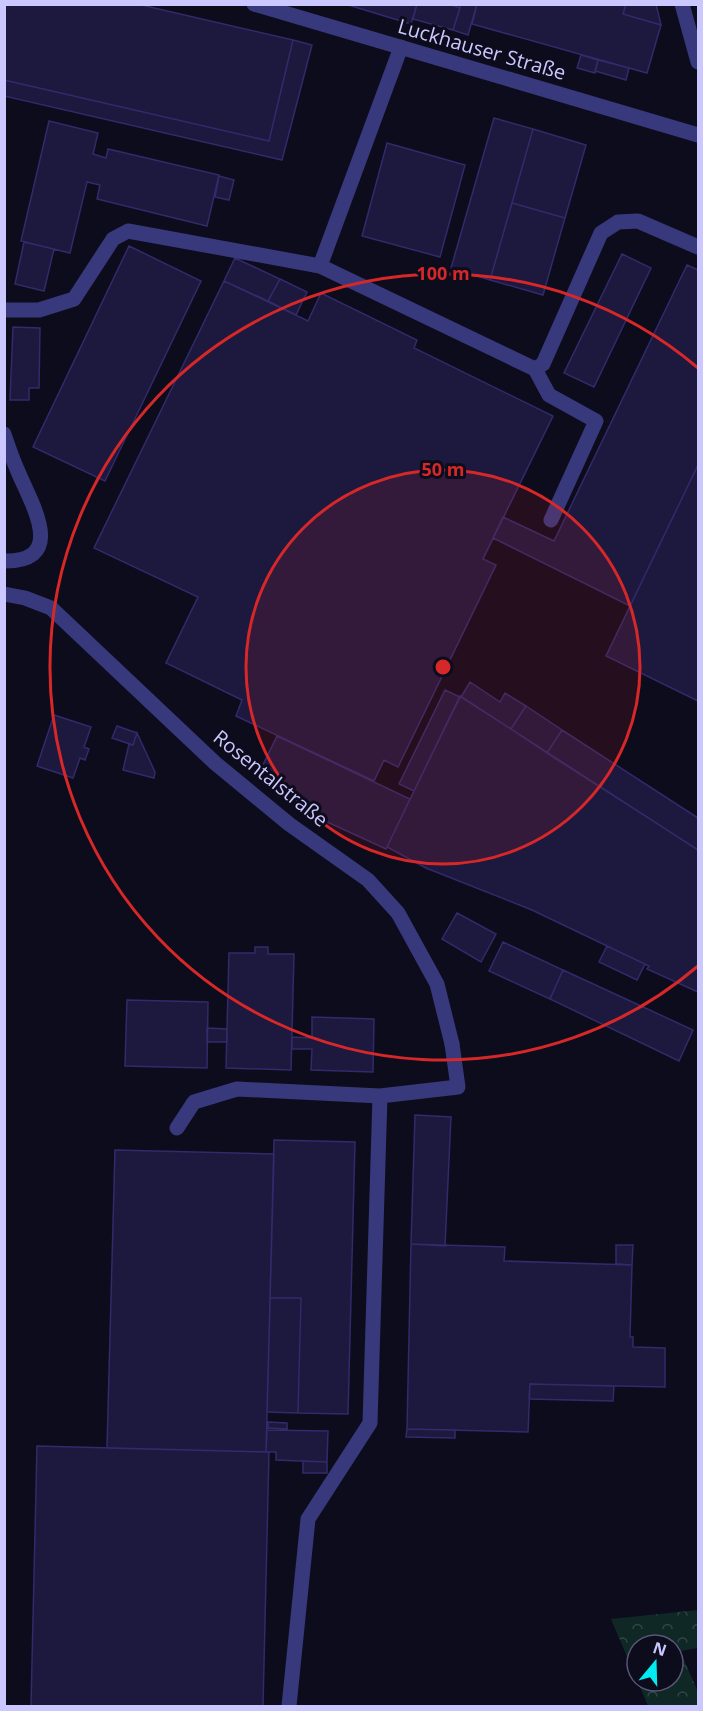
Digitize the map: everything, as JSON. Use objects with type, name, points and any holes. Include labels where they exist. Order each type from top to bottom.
[{"type":"street","name":"Luckhauser Straße","points":[[254,4],[699,135]]},
{"type":"street","points":[[681,4],[699,62]]},
{"type":"street","points":[[320,266],[401,47]]},
{"type":"street","points":[[535,369],[543,364],[601,233],[618,222],[638,221],[699,247]]},
{"type":"street","points":[[4,310],[39,310],[74,299],[113,239],[128,231],[320,266],[535,369],[549,395],[596,421],[551,520]]},
{"type":"street","points":[[4,434],[17,470],[34,503],[43,533],[36,549],[26,559],[4,561]]},
{"type":"street","name":"Rosentalstraße","points":[[4,594],[25,598],[51,608],[215,763],[289,824],[368,880],[398,913],[437,984],[452,1044],[459,1087],[380,1095]]},
{"type":"street","points":[[177,1128],[194,1102],[237,1089],[380,1095],[370,1423],[308,1519],[289,1707]]},
{"type":"green space","points":[[698,1610],[698,1648],[685,1650],[685,1633],[625,1633],[625,1652],[611,1619]]},
{"type":"green space","points":[[685,1662],[698,1692],[698,1706],[648,1706],[642,1693],[685,1693]]},
{"type":"building","points":[[4,4],[137,4],[293,40],[269,141],[4,80]]},
{"type":"building","points":[[345,4],[417,4],[411,24]]},
{"type":"building","points":[[417,4],[449,4],[460,8],[453,30],[413,19]]},
{"type":"building","points":[[461,4],[477,4],[468,35],[453,30]]},
{"type":"building","points":[[477,4],[626,4],[623,14],[661,25],[647,73],[472,24]]},
{"type":"building","points":[[626,4],[656,4],[661,25],[623,14]]},
{"type":"building","points":[[293,40],[312,45],[282,160],[4,96],[4,80],[269,141]]},
{"type":"building","points":[[581,55],[598,60],[595,73],[577,68]]},
{"type":"building","points":[[598,60],[629,68],[626,80],[595,71]]},
{"type":"building","points":[[494,118],[533,129],[490,280],[451,268]]},
{"type":"building","points":[[49,121],[98,133],[93,154],[106,158],[108,149],[219,175],[207,226],[97,199],[100,185],[87,182],[70,253],[21,241]]},
{"type":"building","points":[[533,129],[586,145],[565,218],[512,203]]},
{"type":"building","points":[[387,143],[465,165],[440,257],[362,236]]},
{"type":"building","points":[[219,176],[234,180],[229,200],[215,197]]},
{"type":"building","points":[[512,203],[565,218],[543,295],[490,280]]},
{"type":"building","points":[[24,242],[54,249],[44,291],[15,284]]},
{"type":"building","points":[[129,246],[201,281],[105,481],[33,447]]},
{"type":"building","points":[[622,254],[651,268],[594,387],[564,373]]},
{"type":"building","points":[[235,258],[280,279],[268,301],[224,281]]},
{"type":"building","points":[[687,265],[698,270],[698,465],[630,606],[493,538],[503,517],[554,541]]},
{"type":"building","points":[[280,279],[307,292],[296,315],[268,301]]},
{"type":"building","points":[[224,281],[308,321],[321,293],[417,340],[414,348],[553,416],[483,559],[496,565],[398,767],[384,760],[374,781],[236,716],[242,700],[166,663],[198,597],[94,548]]},
{"type":"building","points":[[13,327],[40,328],[39,388],[29,388],[29,400],[10,400]]},
{"type":"building","points":[[698,465],[698,701],[606,656]]},
{"type":"building","points":[[470,682],[500,702],[505,693],[526,706],[511,729],[461,697]]},
{"type":"building","points":[[445,690],[460,697],[414,791],[399,784]]},
{"type":"building","points":[[460,696],[698,850],[698,992],[647,969],[649,966],[532,910],[426,868],[387,847]]},
{"type":"building","points":[[526,706],[562,730],[547,753],[511,729]]},
{"type":"building","points":[[54,715],[91,727],[84,747],[89,749],[85,760],[80,758],[73,778],[37,766]]},
{"type":"building","points":[[117,726],[137,733],[133,745],[112,738]]},
{"type":"building","points":[[562,730],[698,818],[698,850],[547,753]]},
{"type":"building","points":[[137,733],[155,772],[154,778],[123,770],[129,744],[133,745]]},
{"type":"building","points":[[277,736],[410,799],[386,849],[323,820],[258,775]]},
{"type":"building","points":[[457,913],[496,934],[481,962],[442,939]]},
{"type":"building","points":[[503,942],[563,970],[550,999],[489,971]]},
{"type":"building","points":[[607,946],[645,964],[637,980],[599,962]]},
{"type":"building","points":[[255,947],[268,947],[268,954],[294,954],[291,1070],[226,1068],[229,953],[255,953]]},
{"type":"building","points":[[563,970],[693,1030],[679,1061],[550,999]]},
{"type":"building","points":[[127,1000],[208,1002],[207,1068],[125,1066]]},
{"type":"building","points":[[312,1017],[374,1019],[373,1072],[311,1070],[312,1049],[292,1049],[292,1037],[312,1038]]},
{"type":"building","points":[[207,1028],[227,1029],[227,1042],[207,1042]]},
{"type":"building","points":[[415,1115],[451,1117],[445,1246],[411,1244]]},
{"type":"building","points":[[274,1140],[355,1142],[348,1414],[298,1413],[301,1298],[270,1298]]},
{"type":"building","points":[[115,1150],[274,1154],[266,1452],[107,1448]]},
{"type":"building","points":[[411,1244],[505,1247],[504,1261],[632,1265],[630,1337],[633,1337],[633,1347],[665,1348],[665,1387],[530,1384],[528,1432],[407,1429]]},
{"type":"building","points":[[616,1245],[633,1245],[632,1265],[616,1264]]},
{"type":"building","points":[[270,1298],[301,1298],[298,1413],[267,1412]]},
{"type":"building","points":[[530,1384],[614,1386],[613,1401],[529,1399]]},
{"type":"building","points":[[268,1422],[287,1423],[287,1429],[268,1428]]},
{"type":"building","points":[[407,1429],[455,1430],[455,1438],[406,1437]]},
{"type":"building","points":[[267,1430],[328,1431],[327,1462],[276,1460],[276,1452],[266,1452]]},
{"type":"building","points":[[37,1446],[269,1452],[263,1706],[31,1706]]},
{"type":"building","points":[[303,1461],[327,1462],[327,1473],[303,1473]]}]
